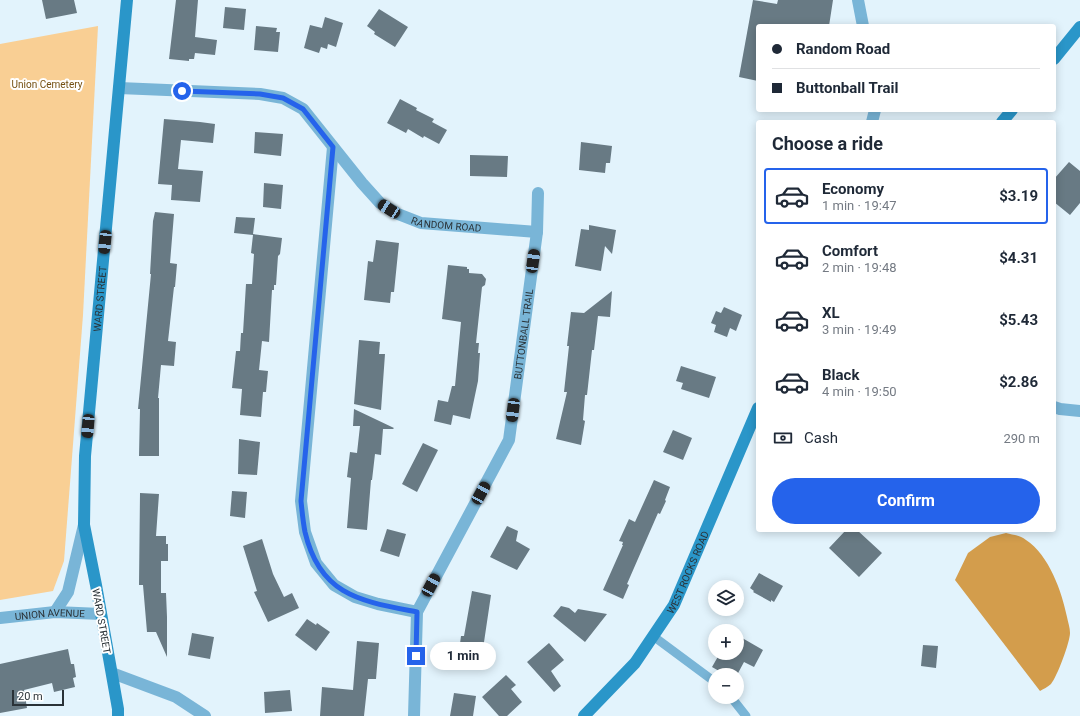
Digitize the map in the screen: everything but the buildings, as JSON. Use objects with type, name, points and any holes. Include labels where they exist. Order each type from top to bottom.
[{"type":"main road","name":"WARD STREET","points":[[118,716],[112,673],[84,525],[85,456],[127,0]]},
{"type":"main road","points":[[1056,57],[1080,27]]},
{"type":"main road","points":[[1004,120],[1010,112]]},
{"type":"main road","name":"WEST ROCKS ROAD","points":[[584,716],[635,663],[674,605],[756,413]]},
{"type":"street","points":[[858,0],[863,24]]},
{"type":"street","name":"RANDOM ROAD","points":[[120,88],[260,94],[283,98],[303,109],[362,183],[380,203],[398,214],[421,223],[537,232]]},
{"type":"street","points":[[333,147],[301,501],[305,532],[316,563],[334,585],[355,597],[378,604],[417,612]]},
{"type":"street","name":"BUTTONBALL TRAIL","points":[[414,716],[417,612],[510,440],[537,232],[538,193]]},
{"type":"street","points":[[1056,408],[1080,411]]},
{"type":"street","name":"WARD STREET","points":[[55,612],[68,592],[80,548],[84,525]]},
{"type":"street","name":"UNION AVENUE","points":[[0,618],[55,612],[101,614]]},
{"type":"street","points":[[112,673],[176,697],[205,716]]},
{"type":"lane","points":[[653,636],[708,677]]},
{"type":"lane","points":[[737,704],[746,716]]},
{"type":"green space","name":"Union Cemetery","points":[[98,26],[83,315],[64,561],[53,591],[0,600],[0,44]]},
{"type":"shaded area","points":[[1006,533],[1024,538],[1034,547],[1048,564],[1062,597],[1069,625],[1070,633],[1066,651],[1060,667],[1051,684],[1040,691],[955,580],[968,553],[990,537]]},
{"type":"route","points":[[182,91],[260,94],[283,98],[303,109],[333,147],[301,501],[305,532],[316,563],[334,585],[355,597],[378,604],[417,612],[416,656]]}]
